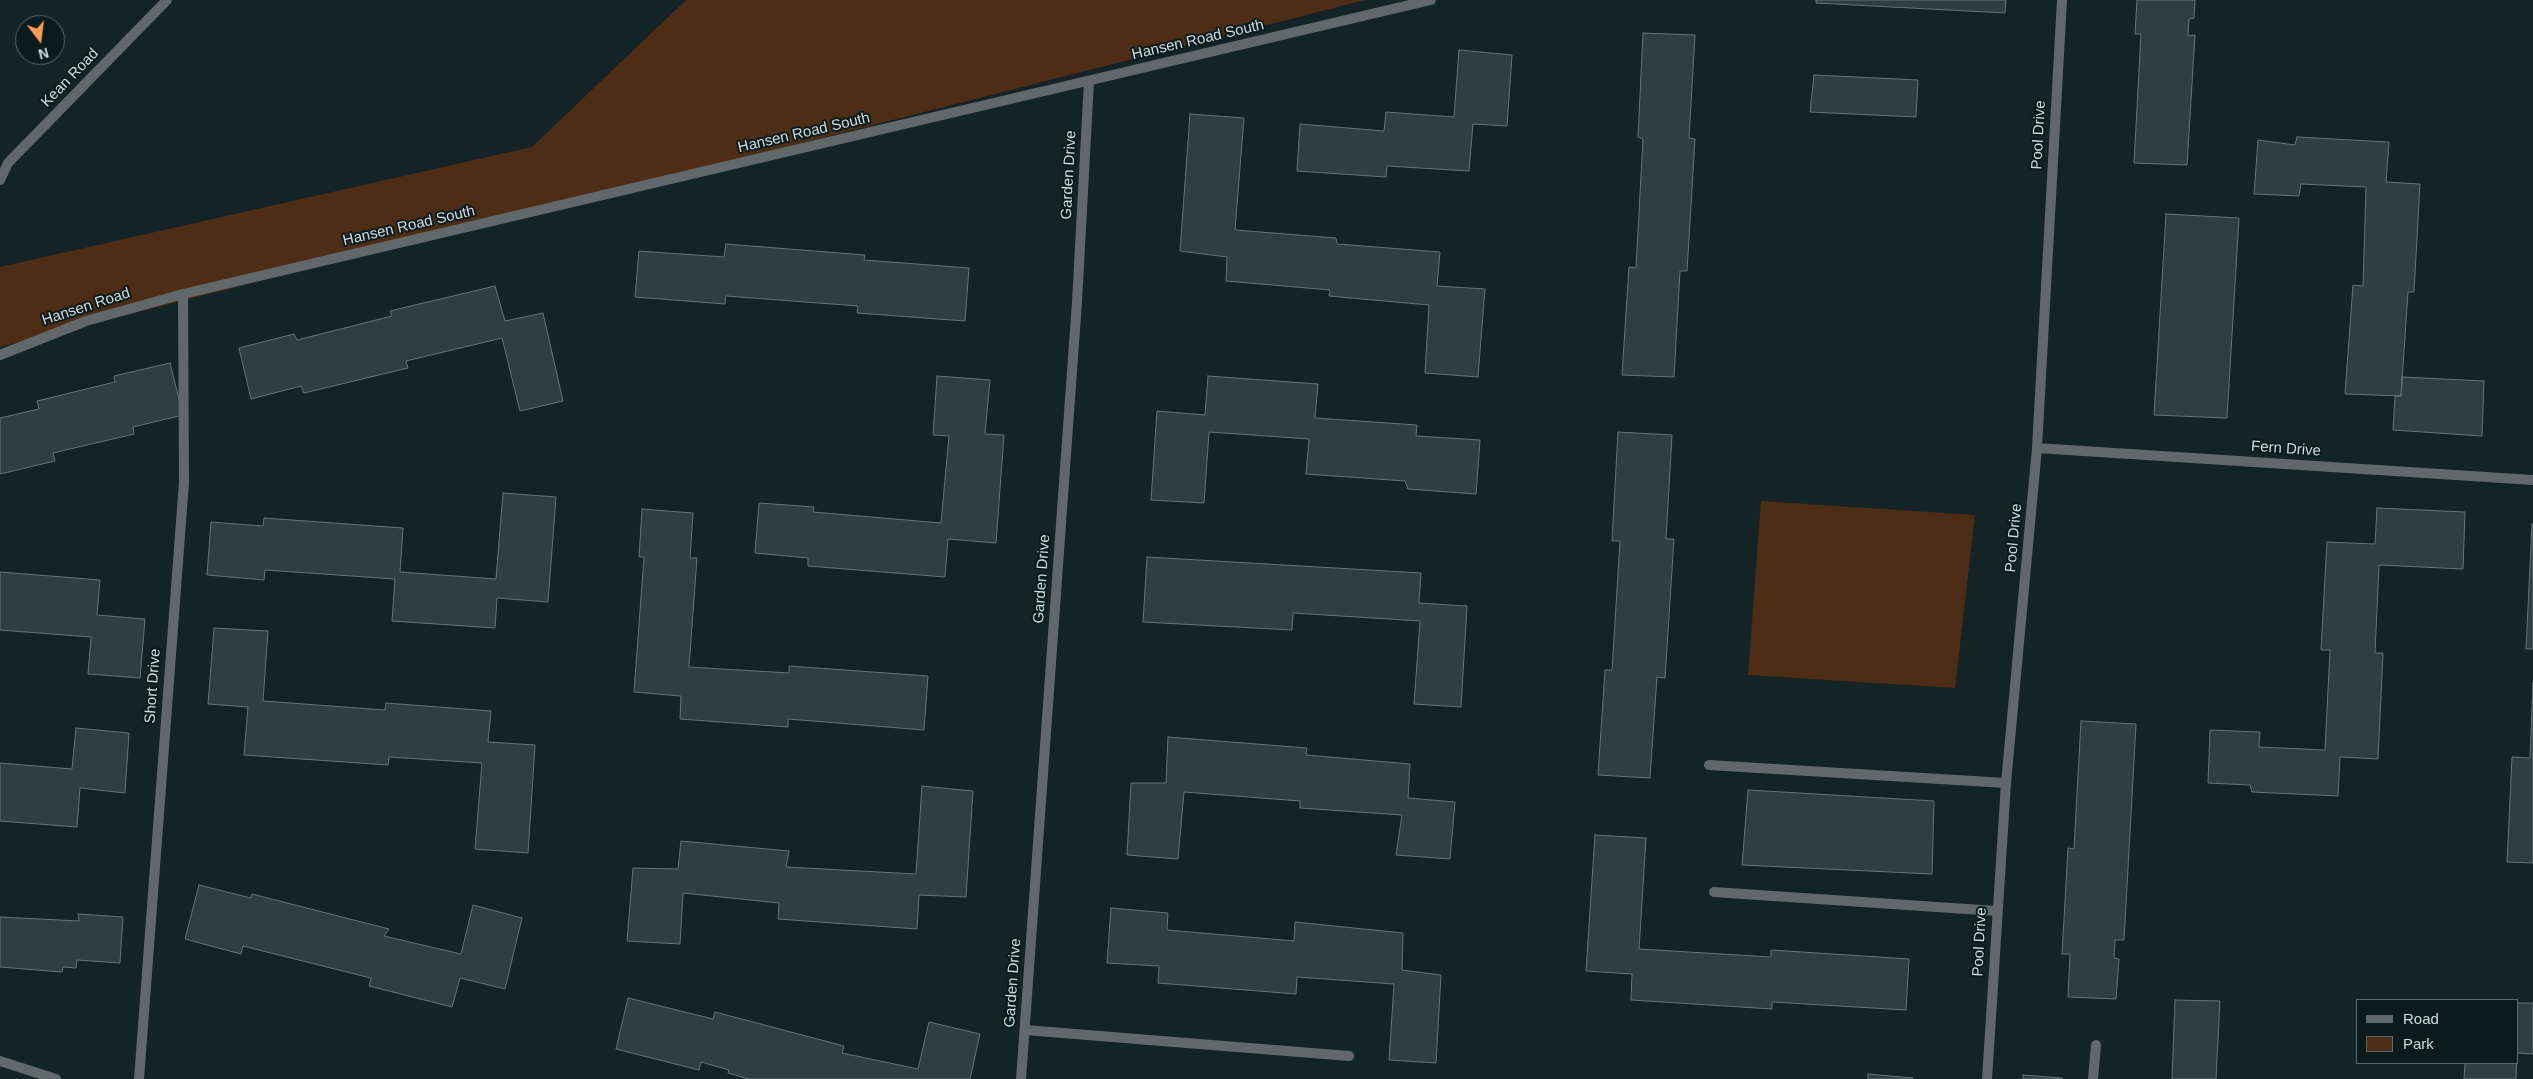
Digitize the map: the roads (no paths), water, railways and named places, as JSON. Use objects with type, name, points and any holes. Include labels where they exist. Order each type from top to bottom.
[{"type":"street","name":"Kean Road","points":[[0,180],[8,163],[167,0]]},
{"type":"street","name":"Hansen Road South","points":[[183,294],[1431,0]]},
{"type":"street","name":"Pool Drive","points":[[1987,1079],[1996,911],[2006,783],[2037,448],[2062,0]]},
{"type":"street","name":"Garden Drive","points":[[1022,1079],[1077,302],[1089,81]]},
{"type":"street","name":"Hansen Road","points":[[0,354],[86,320],[183,294]]},
{"type":"street","name":"Short Drive","points":[[139,1079],[184,482],[183,294]]},
{"type":"street","name":"Fern Drive","points":[[2037,448],[2533,480]]},
{"type":"street","points":[[1709,765],[2006,783]]},
{"type":"street","points":[[1714,892],[1996,911]]},
{"type":"street","points":[[1025,1030],[1348,1056]]},
{"type":"street","points":[[2093,1079],[2096,1045]]},
{"type":"street","points":[[0,1061],[56,1079]]}]
